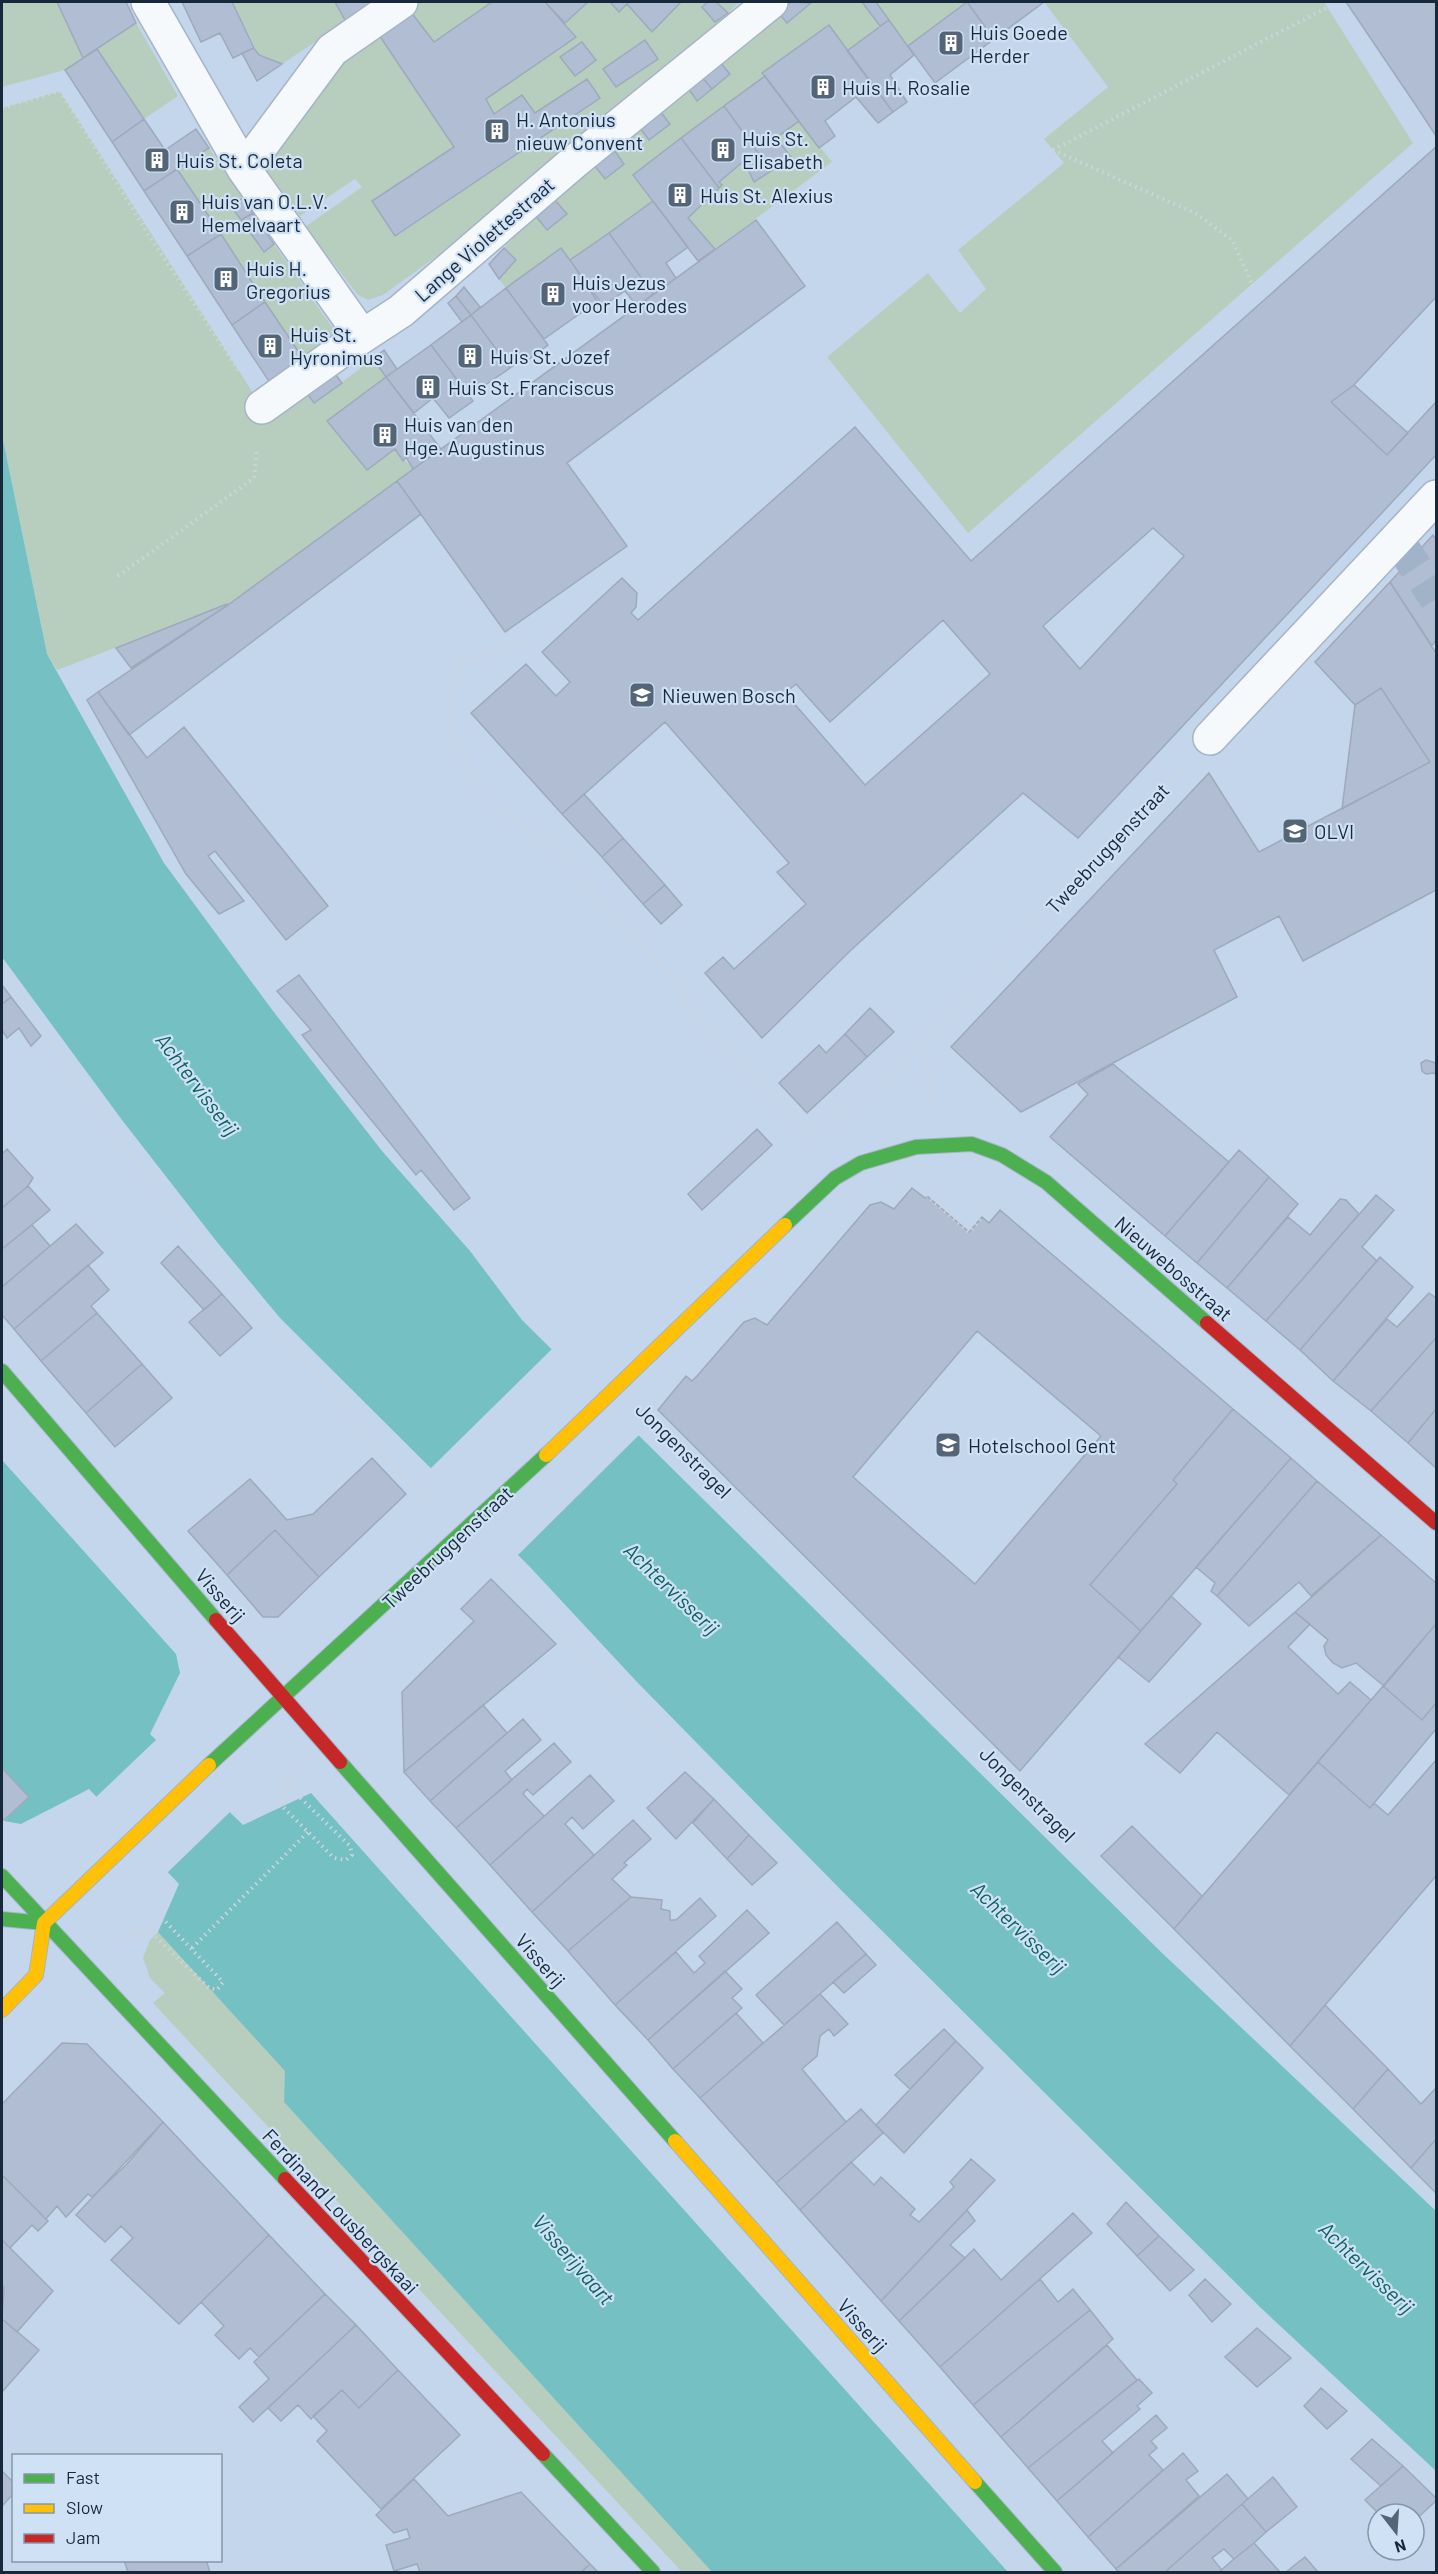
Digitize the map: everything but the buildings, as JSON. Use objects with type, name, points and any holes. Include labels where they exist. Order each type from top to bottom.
[{"type":"street","points":[[148,2],[244,169],[362,336]]},
{"type":"street","points":[[244,169],[332,50],[401,2]]},
{"type":"street","name":"Lange Violettestraat","points":[[262,407],[401,311],[435,284],[574,162],[771,2]]},
{"type":"street","points":[[1210,738],[1437,497]]},
{"type":"street","name":"Nieuwebosstraat","points":[[848,1170],[886,1154],[939,1143],[985,1147],[1015,1162],[1046,1182],[1437,1523]]},
{"type":"street","name":"Tweebruggenstraat","points":[[44,1923],[200,1773],[621,1386],[815,1195],[848,1170]]},
{"type":"street","name":"Visserij","points":[[2,1371],[283,1697],[1055,2572]]},
{"type":"street","name":"Ferdinand Lousbergskaai","points":[[2,1876],[653,2572]]},
{"type":"street","points":[[2,1919],[44,1923],[36,1975],[2,2010]]},
{"type":"path","points":[[1252,284],[1233,241],[1197,214],[1053,150],[1328,7]]},
{"type":"path","points":[[2,108],[60,91],[148,234],[262,407],[254,478],[118,576]]},
{"type":"path","points":[[524,643],[462,663],[449,695],[452,729],[471,779],[486,802],[548,841],[572,866],[676,981],[696,1021],[816,1141]]},
{"type":"path","name":"Tweebruggenstraat","points":[[810,1147],[923,1042],[1210,738]]},
{"type":"path","points":[[2,973],[109,1124],[195,1237],[268,1321],[335,1392],[372,1443],[432,1505],[464,1531],[1194,2256],[1437,2486]]},
{"type":"path","points":[[923,1042],[939,1143]]},
{"type":"path","points":[[927,1196],[969,1232],[1002,1195]]},
{"type":"path","name":"Jongenstragel","points":[[621,1386],[1437,2200]]},
{"type":"path","points":[[287,1785],[350,1846],[352,1855],[346,1860],[334,1858],[282,1806],[287,1785],[293,1767]]},
{"type":"path","points":[[192,1948],[308,1832]]},
{"type":"path","points":[[119,1939],[153,1934],[209,1988],[217,1990],[223,1982],[163,1919],[136,1936]]},
{"type":"shaded area","points":[[2,2],[57,2],[83,58],[65,70],[2,87]]},
{"type":"shaded area","points":[[232,2],[335,2],[346,22],[282,64],[259,55]]},
{"type":"shaded area","points":[[416,2],[492,2],[434,42],[407,7]]},
{"type":"shaded area","points":[[588,2],[610,2],[619,12],[627,4],[652,32],[681,2],[708,2],[702,8],[715,22],[728,13],[653,81],[539,170],[455,243],[383,295],[368,300],[358,295],[305,227],[362,187],[355,179],[300,216],[267,171],[267,160],[344,52],[375,29],[454,147],[372,201],[396,236],[600,98],[587,79],[535,113],[522,95],[494,114],[486,99],[576,37],[565,23]],"holes":[[[645,41],[658,59],[615,87],[603,69]],[[581,42],[596,60],[575,75],[561,57]]]},
{"type":"shaded area","points":[[716,2],[739,2],[728,13]]},
{"type":"shaded area","points":[[810,2],[862,2],[880,26],[847,51],[828,26],[762,72],[765,76],[634,174],[653,201],[570,260],[561,248],[506,288],[499,279],[516,260],[504,248],[534,214],[547,230],[566,214],[554,199],[594,165],[605,179],[624,164],[614,150],[640,128],[649,140],[670,124],[660,111],[688,88],[697,101],[729,73],[719,61],[778,12],[787,23],[811,4]]},
{"type":"shaded area","points":[[876,2],[968,2],[908,46]]},
{"type":"shaded area","points":[[1044,2],[1324,2],[1413,143],[968,533],[827,357],[928,273],[960,313],[986,289],[958,250],[1064,163],[1044,139],[1108,87]]},
{"type":"shaded area","points":[[136,23],[178,96],[144,119],[97,49]]},
{"type":"shaded area","points":[[60,91],[262,407],[305,391],[314,403],[373,359],[386,377],[327,421],[366,470],[395,449],[413,469],[228,605],[57,670],[47,654],[2,435],[2,108]]},
{"type":"shaded area","points":[[799,121],[832,162],[715,249],[688,218],[721,186],[719,182],[744,162],[754,182],[791,158],[776,138]]},
{"type":"shaded area","points":[[209,148],[243,198],[231,206],[263,252],[274,244],[343,343],[309,367],[177,169]]},
{"type":"shaded area","points":[[158,1932],[286,2071],[284,2102],[712,2572],[682,2572],[153,2003],[165,1993],[150,1978],[143,1958],[150,1940]]},
{"type":"water","name":"Achtervisserij","points":[[2,435],[47,654],[164,863],[273,1011],[382,1151],[470,1251],[522,1320],[1161,1952],[1436,2211],[1436,2471],[1261,2308],[843,1892],[637,1682],[530,1567],[280,1318],[217,1242],[122,1120],[2,957]]},
{"type":"water","name":"Visserijvaart","points":[[2,1460],[176,1654],[180,1673],[150,1734],[243,1825],[311,1793],[1008,2572],[712,2572],[284,2102],[285,2071],[158,1932],[179,1884],[89,1789],[21,1824],[4,1821],[29,1797],[2,1769]]},
{"type":"pier","points":[[554,1347],[641,1433],[516,1557],[429,1470]]},
{"type":"pier","points":[[158,1738],[232,1810],[166,1874],[94,1799]]},
{"type":"tunnel","points":[[1398,540],[1436,599]]},
{"type":"traffic: fast","points":[[785,1225],[835,1178],[861,1163],[916,1147],[972,1144],[1002,1155],[1046,1182],[1207,1323]]},
{"type":"traffic: fast","points":[[2,1371],[216,1620]]},
{"type":"traffic: fast","points":[[209,1765],[546,1455]]},
{"type":"traffic: fast","points":[[340,1762],[675,2141]]},
{"type":"traffic: fast","points":[[2,1876],[285,2179]]},
{"type":"traffic: fast","points":[[2,1919],[44,1923]]},
{"type":"traffic: fast","points":[[543,2454],[653,2572]]},
{"type":"traffic: fast","points":[[975,2482],[1055,2572]]},
{"type":"traffic: slow","points":[[546,1455],[785,1225]]},
{"type":"traffic: slow","points":[[44,1923],[209,1765]]},
{"type":"traffic: slow","points":[[2,2010],[36,1975],[44,1923]]},
{"type":"traffic: slow","points":[[675,2141],[975,2482]]},
{"type":"traffic: jam","points":[[1207,1323],[1436,1523]]},
{"type":"traffic: jam","points":[[216,1620],[340,1762]]},
{"type":"traffic: jam","points":[[285,2179],[543,2454]]},
{"type":"place","name":"Huis Goede Herder","points":[[951,43]]},
{"type":"place","name":"Huis H. Rosalie","points":[[823,87]]},
{"type":"place","name":"H. Antonius nieuw Convent","points":[[497,131]]},
{"type":"place","name":"Huis St. Elisabeth","points":[[723,150]]},
{"type":"place","name":"Huis St. Coleta","points":[[157,160]]},
{"type":"place","name":"Huis St. Alexius","points":[[680,195]]},
{"type":"place","name":"Huis van O.L.V. Hemelvaart","points":[[182,212]]},
{"type":"place","name":"Huis H. Gregorius","points":[[226,279]]},
{"type":"place","name":"Huis Jezus voor Herodes","points":[[553,294]]},
{"type":"place","name":"Huis St. Hyronimus","points":[[270,346]]},
{"type":"place","name":"Huis St. Jozef","points":[[470,356]]},
{"type":"place","name":"Huis St. Franciscus","points":[[428,387]]},
{"type":"place","name":"Huis van den Hge. Augustinus","points":[[385,435]]},
{"type":"place","name":"Nieuwen Bosch","points":[[642,695]]},
{"type":"place","name":"OLVI","points":[[1295,831]]},
{"type":"place","name":"Hotelschool Gent","points":[[948,1445]]}]
